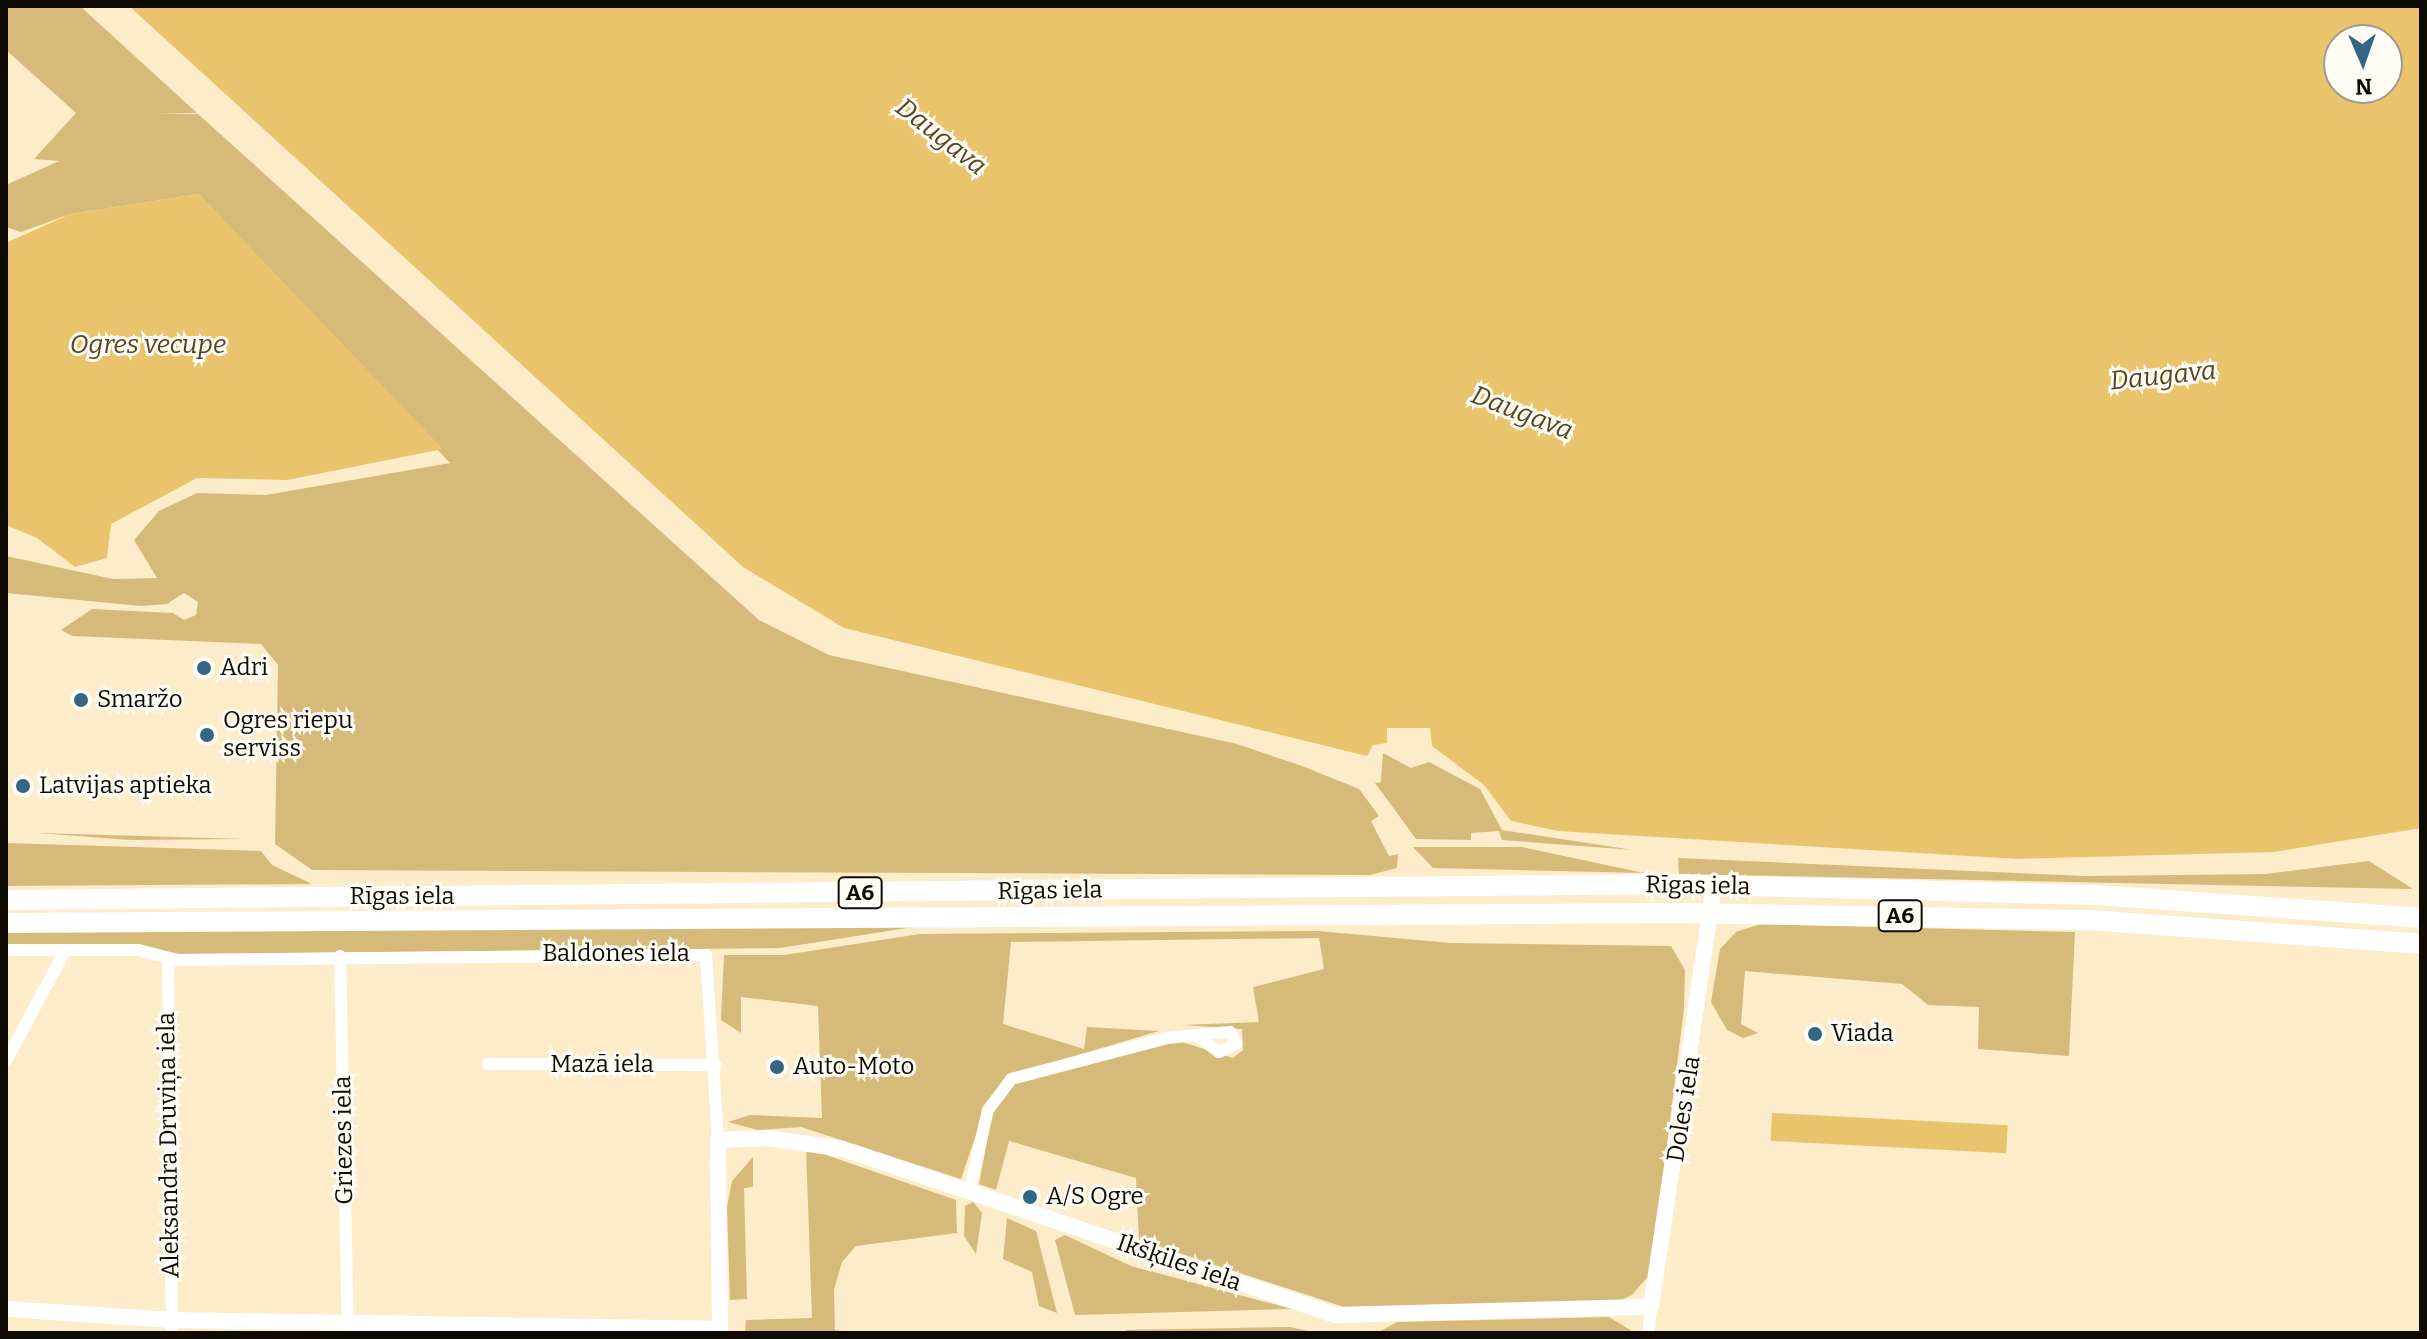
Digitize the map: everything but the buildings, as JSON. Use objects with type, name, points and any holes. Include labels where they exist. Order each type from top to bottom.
[{"type":"highway","name":"Rīgas iela","points":[[6,900],[1714,885],[2095,895],[2421,918]]},
{"type":"highway","name":"Rīgas iela","points":[[6,923],[1712,913],[2089,920],[2421,944]]},
{"type":"street","name":"Doles iela","points":[[1648,1333],[1714,885]]},
{"type":"street","points":[[6,950],[139,950],[168,958],[340,956]]},
{"type":"street","points":[[6,1061],[65,951]]},
{"type":"street","name":"Baldones iela","points":[[340,956],[706,955],[716,1065],[720,1331]]},
{"type":"street","name":"Griezes iela","points":[[340,956],[342,1327]]},
{"type":"street","name":"Aleksandra Druviņa iela","points":[[168,958],[172,1327]]},
{"type":"street","points":[[969,1192],[988,1110],[1011,1079],[1196,1035]]},
{"type":"street","name":"Mazā iela","points":[[488,1064],[716,1065]]},
{"type":"street","name":"Ikšķiles iela","points":[[718,1140],[809,1139],[1335,1315],[1651,1307]]},
{"type":"street","points":[[6,1309],[172,1327],[720,1331]]},
{"type":"shaded area","points":[[6,6],[80,6],[197,113],[157,114],[198,114],[759,620],[829,655],[1237,744],[1302,766],[1359,789],[1379,816],[1371,821],[1389,856],[1398,854],[1397,868],[1370,875],[312,870],[275,844],[278,665],[261,644],[72,636],[61,630],[92,609],[173,613],[184,620],[196,615],[198,602],[184,593],[167,604],[141,606],[6,593],[6,556],[113,579],[157,578],[134,540],[159,511],[197,493],[266,495],[450,463],[199,194],[70,214],[21,232],[6,227],[6,185],[59,161],[34,159],[76,113],[6,50]]},
{"type":"shaded area","points":[[1383,753],[1411,768],[1429,762],[1480,789],[1502,830],[1633,850],[1502,840],[1499,831],[1471,833],[1471,840],[1416,839],[1375,783],[1381,782]]},
{"type":"shaded area","points":[[37,833],[244,839],[131,840]]},
{"type":"shaded area","points":[[6,843],[261,851],[272,865],[312,884],[6,886]]},
{"type":"shaded area","points":[[1413,847],[1522,847],[1644,873],[1433,868]]},
{"type":"shaded area","points":[[1678,858],[2085,876],[2266,874],[2369,861],[2413,889],[1679,874]]},
{"type":"shaded area","points":[[1761,924],[2075,932],[2069,1056],[1978,1049],[1979,1007],[1928,1005],[1902,984],[1745,971],[1741,1024],[1758,1033],[1743,1038],[1727,1030],[1711,1002],[1720,949],[1736,932]]},
{"type":"shaded area","points":[[920,926],[780,948],[180,954],[135,945],[6,946],[6,932]]},
{"type":"shaded area","points":[[1318,931],[1451,943],[1671,946],[1685,970],[1684,1008],[1651,1273],[1632,1295],[1617,1302],[1344,1307],[1139,1240],[1136,1178],[1009,1141],[996,1190],[979,1184],[993,1110],[1016,1082],[1159,1043],[1182,1042],[1233,1058],[1243,1050],[1242,1029],[1183,1025],[1259,1022],[1253,987],[1324,969],[1319,938],[1011,942],[1003,1024],[1084,1049],[1087,1027],[1159,1031],[1007,1076],[987,1102],[961,1179],[801,1127],[758,1130],[728,1122],[750,1115],[822,1118],[818,1006],[741,997],[741,1033],[721,1020],[724,955],[784,955],[920,934]]},
{"type":"shaded area","points":[[806,1148],[956,1200],[957,1233],[856,1246],[842,1262],[834,1290],[835,1330],[859,1333],[745,1333],[746,1320],[812,1318]]},
{"type":"shaded area","points":[[753,1157],[753,1187],[744,1188],[747,1299],[730,1300],[727,1207],[732,1181]]},
{"type":"shaded area","points":[[973,1202],[982,1213],[976,1254],[964,1236],[965,1206]]},
{"type":"shaded area","points":[[1007,1218],[1036,1231],[1057,1313],[1039,1306],[1032,1272],[1003,1259]]},
{"type":"shaded area","points":[[1065,1235],[1131,1266],[1292,1309],[1075,1315],[1055,1240]]},
{"type":"shaded area","points":[[1609,1317],[1635,1333],[1377,1333],[1397,1322]]},
{"type":"shaded area","points":[[1290,1327],[1317,1333],[1119,1333],[1128,1330]]},
{"type":"water","name":"Daugava","points":[[129,6],[2421,6],[2421,828],[2274,852],[2018,859],[1558,831],[1511,821],[1484,785],[1432,746],[1430,728],[1387,728],[1387,743],[1373,745],[1367,756],[844,628],[743,567]]},
{"type":"water","name":"Ogres vecupe","points":[[199,194],[443,449],[287,480],[197,478],[111,524],[107,558],[75,567],[37,538],[6,525],[6,243],[70,214]]},
{"type":"water","points":[[1772,1113],[2008,1125],[2006,1153],[1771,1141]]},
{"type":"place","name":"Adri","points":[[204,668]]},
{"type":"place","name":"Smaržo","points":[[81,700]]},
{"type":"place","name":"Ogres riepu serviss","points":[[207,735]]},
{"type":"place","name":"Latvijas aptieka","points":[[23,786]]},
{"type":"place","name":"Viada","points":[[1815,1034]]},
{"type":"place","name":"Auto-Moto","points":[[777,1067]]},
{"type":"place","name":"A/S Ogre","points":[[1030,1197]]}]
